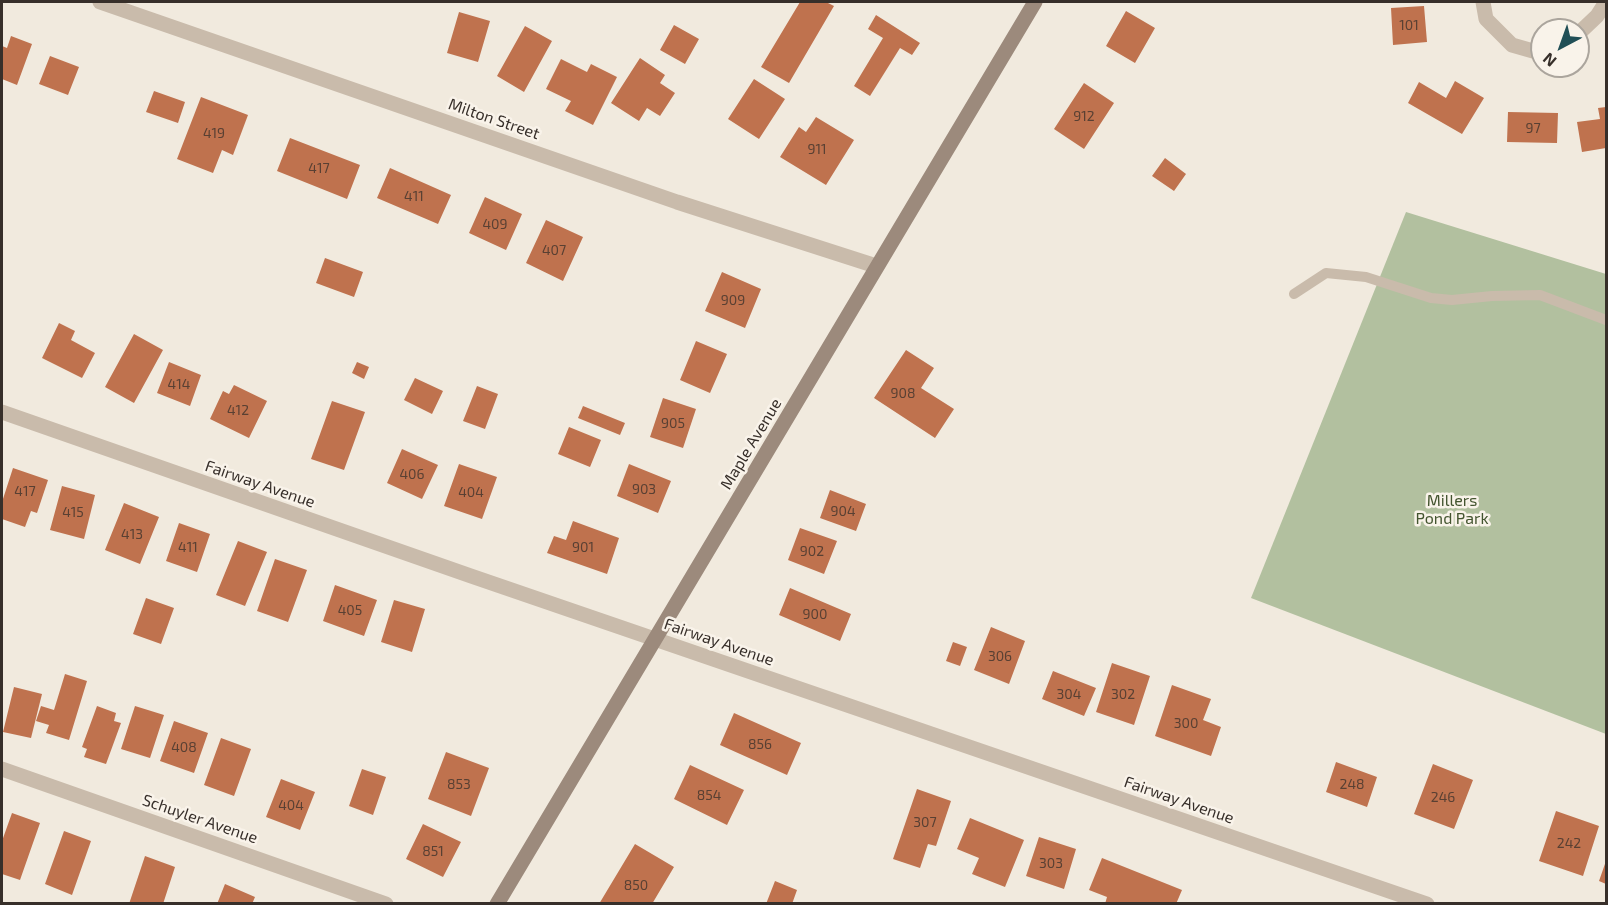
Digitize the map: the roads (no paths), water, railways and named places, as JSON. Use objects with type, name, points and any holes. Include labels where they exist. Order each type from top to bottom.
[{"type":"main road","name":"Maple Avenue","points":[[497,903],[1035,2]]},
{"type":"street","name":"Milton Street","points":[[100,2],[677,202],[876,266]]},
{"type":"street","points":[[1483,2],[1486,19],[1512,45],[1530,50]]},
{"type":"street","points":[[1590,23],[1606,2]]},
{"type":"street","name":"Fairway Avenue","points":[[2,412],[656,640],[1427,903]]},
{"type":"street","name":"Schuyler Avenue","points":[[2,769],[387,903]]},
{"type":"lane","points":[[1294,294],[1326,273],[1366,277],[1431,298],[1452,300],[1540,295],[1606,320]]},
{"type":"park label","name":"Millers Pond Park","points":[[1452,510]]}]
